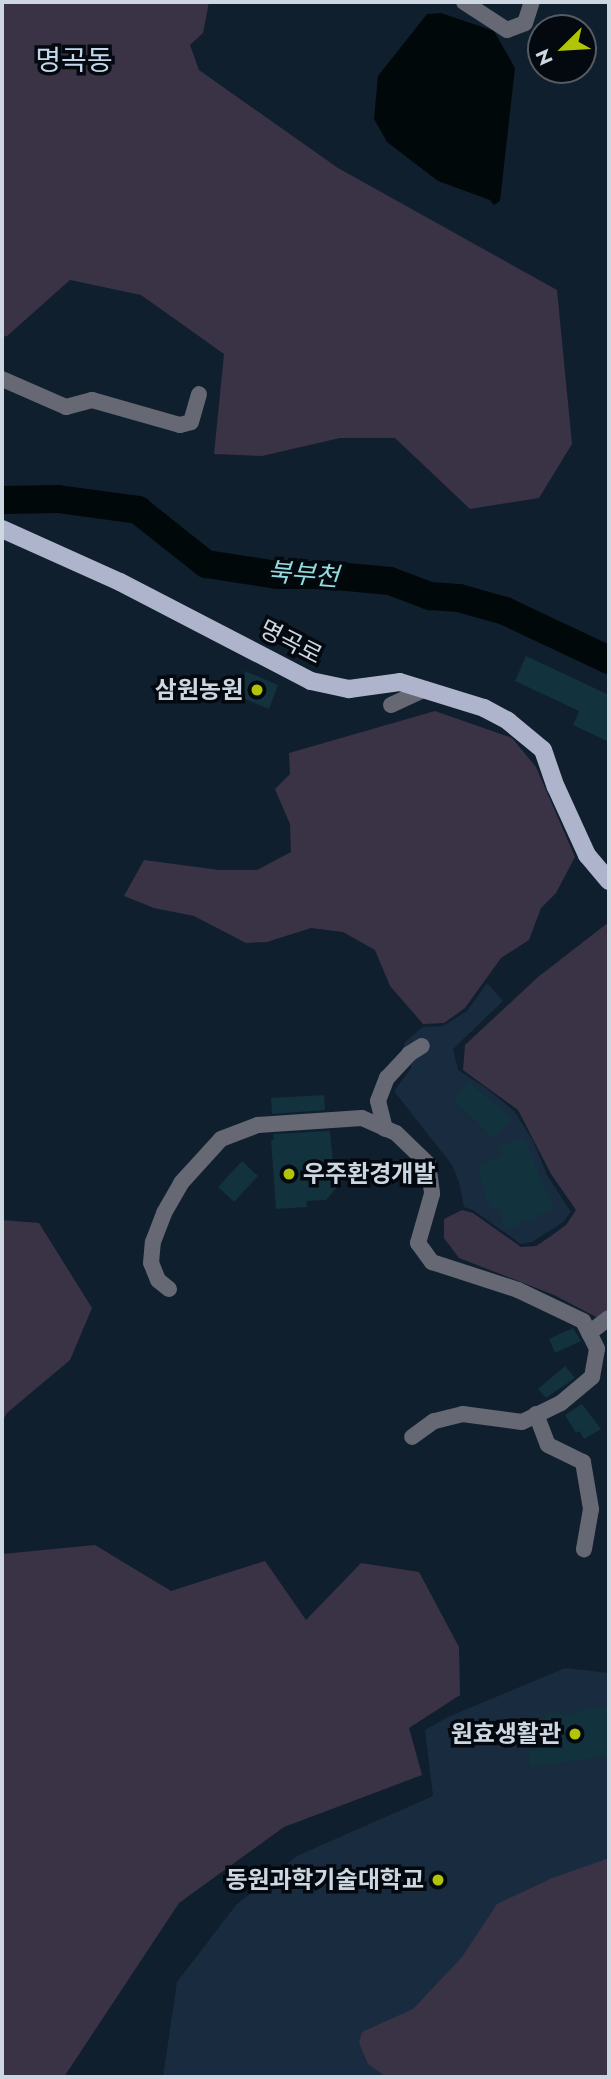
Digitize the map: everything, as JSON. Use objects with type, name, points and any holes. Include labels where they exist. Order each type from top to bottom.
[{"type":"main road","name":"명곡로","points":[[2,529],[120,582],[311,681],[349,689],[400,682],[484,708],[508,721],[543,750],[556,787],[587,855],[609,881]]},
{"type":"street","points":[[464,2],[507,30],[525,23],[533,2]]},
{"type":"street","points":[[2,379],[66,407],[92,400],[180,425],[191,422],[199,394]]},
{"type":"street","points":[[391,705],[426,689]]},
{"type":"street","points":[[386,1129],[378,1101],[387,1078],[409,1054],[422,1046]]},
{"type":"street","points":[[169,1289],[159,1280],[151,1264],[153,1242],[181,1183],[201,1157],[221,1139],[258,1125],[362,1118],[396,1133],[428,1164],[432,1194],[418,1243],[432,1262],[518,1290],[565,1311],[583,1321],[597,1349],[593,1377],[561,1403],[522,1422],[463,1414],[434,1421],[412,1437]]},
{"type":"street","points":[[589,1333],[609,1318]]},
{"type":"street","points":[[536,1414],[548,1445],[583,1462],[591,1509],[584,1549]]},
{"type":"shaded area","points":[[2,2],[209,2],[203,33],[190,45],[199,70],[338,168],[557,290],[572,444],[539,498],[470,509],[395,438],[340,438],[262,456],[214,454],[224,354],[141,295],[70,280],[7,336],[2,337]]},
{"type":"shaded area","points":[[441,13],[494,31],[515,68],[500,201],[494,205],[490,200],[438,181],[387,142],[374,119],[378,76],[427,14]]},
{"type":"shaded area","points":[[435,711],[512,738],[536,767],[575,857],[556,893],[541,908],[529,940],[501,958],[465,1008],[444,1023],[423,1024],[390,986],[375,950],[343,932],[311,928],[267,942],[246,943],[194,916],[154,908],[124,896],[144,860],[219,870],[257,870],[291,852],[290,824],[275,789],[290,774],[289,753]]},
{"type":"shaded area","points":[[609,922],[609,1312],[596,1317],[554,1295],[459,1258],[444,1238],[444,1219],[462,1210],[473,1213],[521,1247],[536,1246],[566,1225],[576,1210],[551,1174],[518,1110],[463,1070],[465,1045],[538,977]]},
{"type":"shaded area","points":[[487,983],[503,1001],[453,1049],[458,1070],[486,1088],[515,1112],[533,1141],[547,1175],[571,1212],[563,1222],[532,1242],[521,1244],[473,1210],[464,1207],[452,1165],[394,1091],[412,1067],[402,1051],[405,1042],[423,1027],[443,1026],[467,1011]]},
{"type":"shaded area","points":[[2,1220],[39,1223],[92,1308],[70,1360],[7,1413],[2,1422]]},
{"type":"shaded area","points":[[95,1545],[171,1591],[265,1561],[306,1620],[361,1563],[419,1572],[459,1647],[460,1695],[409,1728],[422,1775],[284,1827],[179,1903],[64,2077],[2,2077],[2,1554]]},
{"type":"shaded area","name":"동원과학기술대학교","points":[[565,1668],[609,1673],[609,2077],[163,2077],[177,1982],[236,1905],[297,1856],[433,1796],[425,1730],[446,1718]]},
{"type":"shaded area","points":[[609,1858],[609,2077],[386,2077],[368,2064],[359,2043],[362,2032],[413,2009],[462,1957],[497,1904],[552,1878]]},
{"type":"building","points":[[526,656],[609,695],[609,742],[573,725],[579,711],[515,681]]},
{"type":"building","name":"삼원농원","points":[[245,671],[278,685],[269,709],[235,695]]},
{"type":"building","points":[[469,1082],[512,1119],[493,1138],[453,1100]]},
{"type":"building","points":[[324,1095],[325,1110],[272,1114],[271,1098]]},
{"type":"building","points":[[330,1131],[333,1162],[345,1161],[346,1176],[326,1200],[306,1201],[307,1207],[276,1209],[271,1140],[274,1140],[273,1134]]},
{"type":"building","points":[[523,1137],[554,1209],[506,1230],[497,1208],[491,1209],[485,1196],[477,1165],[502,1156],[499,1147]]},
{"type":"building","points":[[242,1161],[258,1176],[234,1202],[218,1187]]},
{"type":"building","points":[[573,1328],[581,1341],[555,1353],[549,1339]]},
{"type":"building","points":[[565,1366],[575,1378],[546,1398],[538,1389]]},
{"type":"building","points":[[582,1404],[601,1429],[584,1439],[579,1431],[576,1433],[565,1415]]},
{"type":"building","name":"원효생활관","points":[[609,1707],[609,1756],[531,1767],[528,1751],[536,1748],[534,1737],[549,1732],[543,1724],[545,1715],[555,1710],[565,1716],[584,1709]]},
{"type":"waterway","name":"북부천","points":[[2,500],[58,499],[138,510],[206,564],[278,575],[326,575],[390,581],[430,596],[459,598],[505,611],[609,660]]},
{"type":"place","name":"삼원농원","points":[[257,690]]},
{"type":"place","name":"우주환경개발","points":[[289,1174]]},
{"type":"place","name":"원효생활관","points":[[575,1734]]},
{"type":"place","name":"동원과학기술대학교","points":[[438,1880]]},
{"type":"district","name":"명곡동","points":[[74,61]]}]
